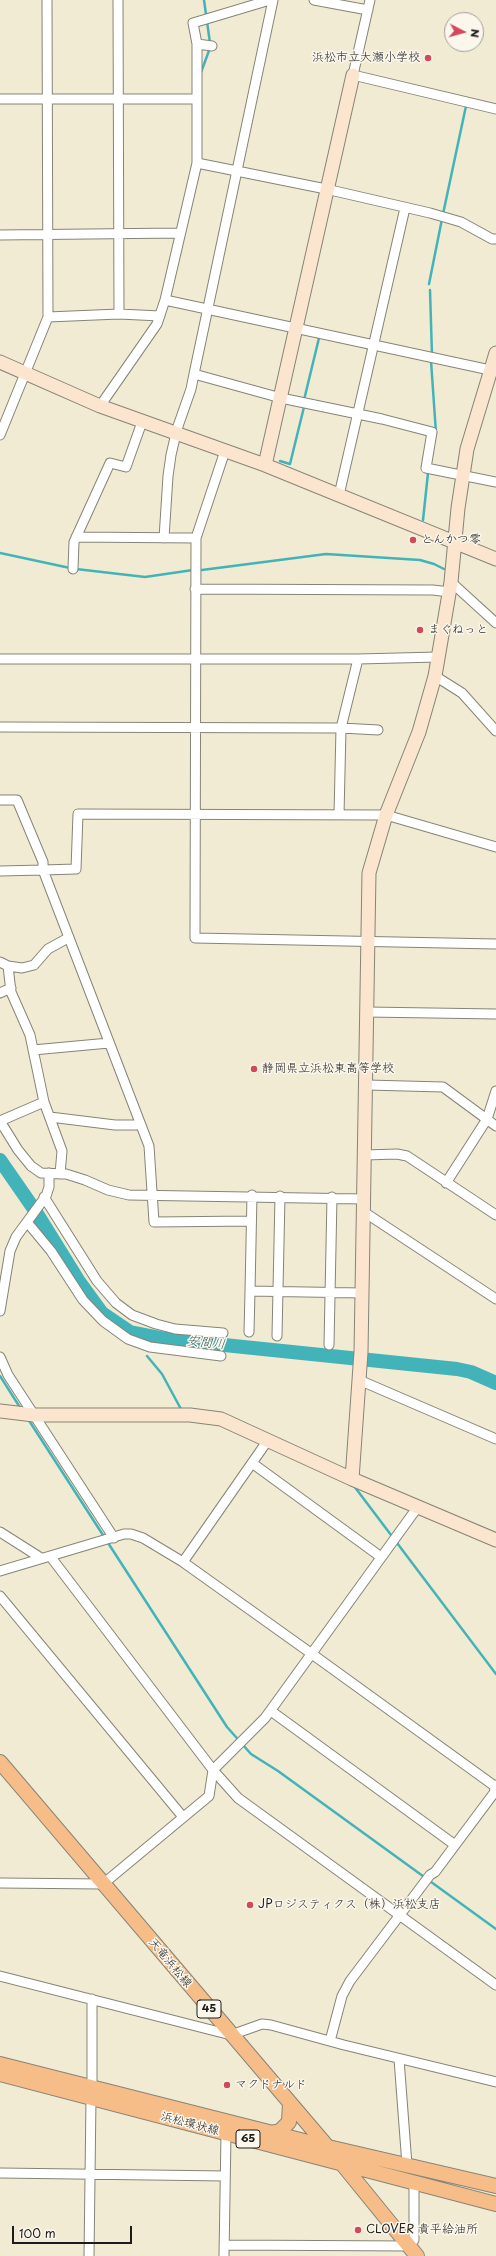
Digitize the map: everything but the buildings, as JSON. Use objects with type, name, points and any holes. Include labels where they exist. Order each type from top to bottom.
[{"type":"main road","name":"天竜浜松線","points":[[0,1762],[231,2035],[328,2147],[412,2251]]},
{"type":"main road","name":"浜松環状線","points":[[0,2064],[226,2133],[414,2184],[496,2204]]},
{"type":"main road","name":"浜松環状線","points":[[0,2074],[92,2092],[496,2186]]},
{"type":"main road","points":[[270,2133],[280,2131],[289,2122],[290,2103]]},
{"type":"street","points":[[0,435],[26,375],[48,317],[46,99],[47,0]]},
{"type":"street","points":[[118,0],[119,314]]},
{"type":"street","points":[[100,406],[136,356],[160,316],[165,300],[179,233],[197,163],[197,44],[193,23],[272,0],[237,172],[206,309],[191,389],[177,434],[168,476],[164,538]]},
{"type":"street","points":[[314,0],[368,10]]},
{"type":"street","points":[[264,465],[281,398],[326,189],[370,0]]},
{"type":"street","points":[[197,44],[210,46]]},
{"type":"street","points":[[353,75],[496,110]]},
{"type":"street","points":[[0,99],[196,98]]},
{"type":"street","points":[[197,163],[326,189],[461,222],[492,239],[496,239]]},
{"type":"street","points":[[339,496],[405,208]]},
{"type":"street","points":[[0,235],[119,235],[179,233]]},
{"type":"street","points":[[165,300],[296,328],[492,373]]},
{"type":"street","points":[[48,317],[119,314],[160,316]]},
{"type":"street","points":[[352,1479],[361,1352],[367,1085],[369,873],[386,816],[419,732],[435,676],[450,587],[454,543],[467,449],[492,373],[496,353]]},
{"type":"street","points":[[0,362],[26,375],[100,406],[264,465],[496,559]]},
{"type":"street","points":[[194,374],[281,398],[382,419],[432,432],[426,468],[496,482]]},
{"type":"street","points":[[73,569],[74,542],[110,462],[126,467],[142,422]]},
{"type":"street","points":[[225,450],[196,538],[195,938],[496,944]]},
{"type":"street","points":[[76,537],[196,538]]},
{"type":"street","points":[[195,589],[433,590],[450,587],[496,622]]},
{"type":"street","points":[[0,659],[358,659],[438,657]]},
{"type":"street","points":[[339,815],[341,728],[358,659]]},
{"type":"street","points":[[435,676],[462,693],[496,731]]},
{"type":"street","points":[[0,727],[341,728],[378,730]]},
{"type":"street","points":[[0,800],[17,800],[43,862],[43,870],[68,938],[150,1146],[154,1222],[251,1221]]},
{"type":"street","points":[[0,871],[76,869],[78,814],[386,816],[496,847]]},
{"type":"street","points":[[60,1174],[62,1151],[44,1102],[33,1050],[24,1018],[11,988],[4,964],[22,968],[34,965],[48,950],[68,938]]},
{"type":"street","points":[[0,992],[11,988]]},
{"type":"street","points":[[367,1012],[496,1014]]},
{"type":"street","points":[[33,1050],[109,1043]]},
{"type":"street","points":[[367,1085],[443,1087],[496,1126]]},
{"type":"street","points":[[446,1183],[487,1119],[496,1091]]},
{"type":"street","points":[[44,1102],[0,1121],[31,1166],[41,1173],[60,1174],[85,1180],[115,1192],[129,1195],[252,1195],[364,1199]]},
{"type":"street","points":[[50,1117],[115,1125],[141,1125]]},
{"type":"street","points":[[365,1155],[397,1154],[407,1156],[496,1215]]},
{"type":"street","points":[[0,1311],[4,1257],[16,1237],[44,1198],[49,1186],[49,1174]]},
{"type":"street","points":[[249,1332],[252,1195]]},
{"type":"street","points":[[277,1336],[280,1196]]},
{"type":"street","points":[[329,1345],[332,1197]]},
{"type":"street","points":[[44,1198],[97,1281],[121,1307],[132,1315],[175,1329],[223,1333]]},
{"type":"street","points":[[364,1212],[496,1299]]},
{"type":"street","points":[[28,1222],[51,1251],[83,1300],[103,1321],[128,1339],[150,1348],[221,1356]]},
{"type":"street","points":[[250,1291],[362,1293]]},
{"type":"street","points":[[0,1358],[28,1414],[112,1538]]},
{"type":"street","points":[[360,1375],[496,1439]]},
{"type":"street","points":[[0,1411],[28,1414],[184,1415],[221,1419],[417,1508],[496,1540]]},
{"type":"street","points":[[183,1562],[268,1440]]},
{"type":"street","points":[[252,1463],[381,1557]]},
{"type":"street","points":[[0,1883],[103,1884],[209,1796],[213,1770],[245,1739],[270,1711],[417,1508]]},
{"type":"street","points":[[0,1532],[46,1557],[213,1770],[238,1798],[496,1984]]},
{"type":"street","points":[[0,1571],[112,1538],[131,1534],[144,1538],[183,1562],[496,1786],[494,1793],[455,1846],[435,1872],[430,1875],[350,1981],[342,1996],[330,2041]]},
{"type":"street","points":[[0,1596],[183,1817]]},
{"type":"street","points":[[270,1711],[455,1846]]},
{"type":"street","points":[[0,1976],[231,2035],[262,2024],[496,2082]]},
{"type":"street","points":[[89,2256],[92,1999]]},
{"type":"street","points":[[399,2059],[407,2165]]},
{"type":"street","points":[[224,2256],[226,2133]]},
{"type":"street","points":[[0,2173],[225,2176]]},
{"type":"street","points":[[224,2245],[412,2251],[414,2240],[414,2184]]},
{"type":"waterway","points":[[204,0],[210,43]]},
{"type":"waterway","points":[[200,75],[210,48]]},
{"type":"waterway","points":[[443,214],[466,106]]},
{"type":"waterway","points":[[429,284],[442,219]]},
{"type":"waterway","points":[[430,290],[432,355]]},
{"type":"waterway","points":[[304,400],[319,338],[317,337]]},
{"type":"waterway","points":[[431,361],[436,433]]},
{"type":"waterway","points":[[280,461],[290,464],[304,407]]},
{"type":"waterway","points":[[423,520],[428,473]]},
{"type":"waterway","points":[[0,553],[70,568]]},
{"type":"waterway","points":[[202,570],[326,554],[420,560],[444,569]]},
{"type":"waterway","points":[[76,569],[145,577],[193,570]]},
{"type":"waterway","name":"安間川","points":[[0,1160],[34,1209],[78,1280],[102,1313],[130,1332],[166,1339],[457,1369],[471,1372],[496,1383]]},
{"type":"waterway","points":[[147,1356],[162,1374],[182,1411]]},
{"type":"waterway","points":[[0,1376],[21,1409]]},
{"type":"waterway","points":[[28,1419],[227,1727],[251,1754],[278,1771],[496,1929]]},
{"type":"waterway","points":[[354,1486],[496,1674]]},
{"type":"place","name":"浜松市立大瀬小学校","points":[[428,58]]},
{"type":"place","name":"とんかつ零","points":[[413,540]]},
{"type":"place","name":"まぐねっと","points":[[420,630]]},
{"type":"place","name":"静岡県立浜松東高等学校","points":[[254,1069]]},
{"type":"place","name":"JPロジスティクス（株）浜松支店","points":[[250,1905]]},
{"type":"place","name":"マクドナルド","points":[[227,2085]]},
{"type":"place","name":"CLOVER 貴平給油所","points":[[358,2230]]}]
